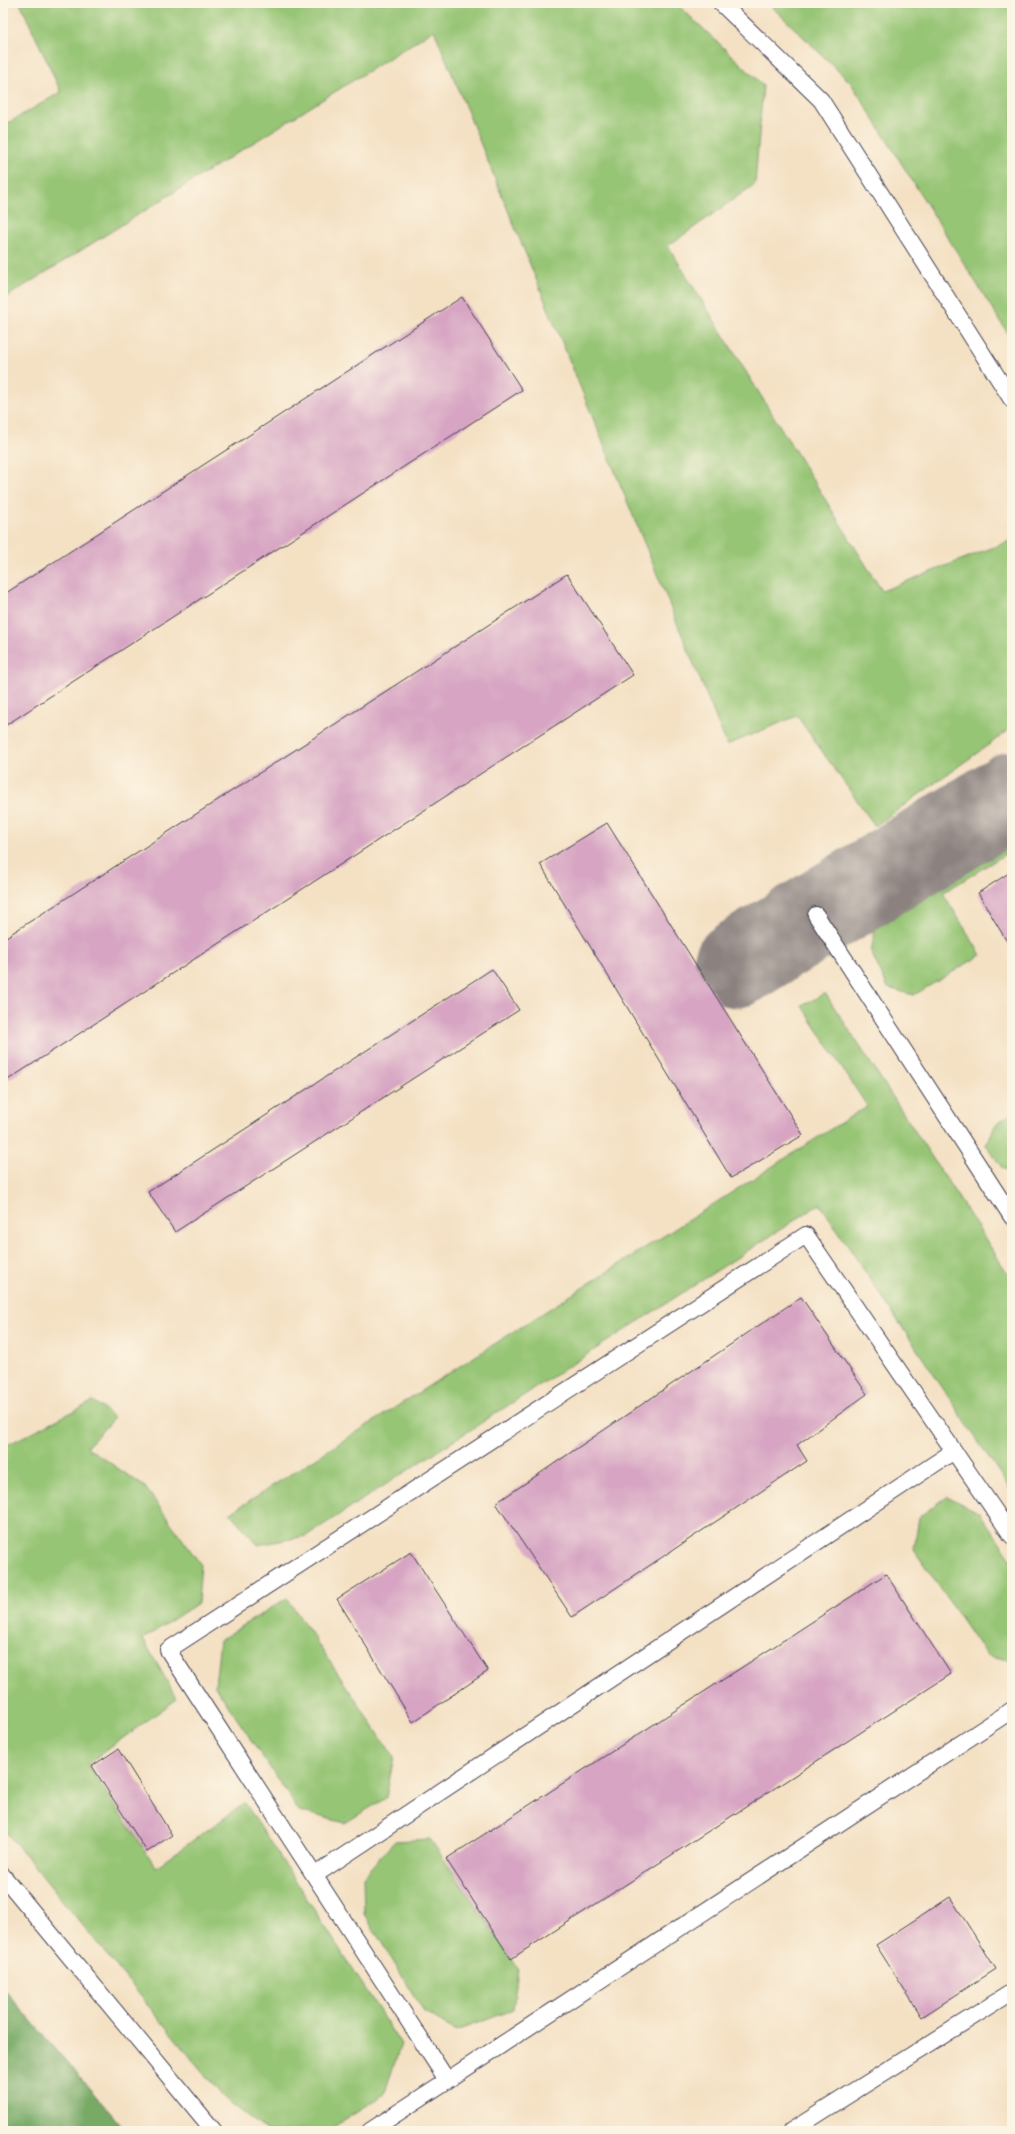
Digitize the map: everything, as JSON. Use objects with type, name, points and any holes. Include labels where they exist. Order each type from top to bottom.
[{"type":"lane","points":[[721,3],[821,100],[1012,400]]},
{"type":"lane","points":[[816,915],[1011,1213]]},
{"type":"lane","points":[[448,2080],[168,1650],[806,1235],[1012,1536]]},
{"type":"lane","points":[[315,1875],[954,1451]]},
{"type":"lane","points":[[370,2131],[1012,1710]]},
{"type":"lane","points":[[3,1876],[214,2131]]},
{"type":"lane","points":[[791,2131],[1012,1992]]},
{"type":"green space","points":[[20,3],[676,3],[763,85],[755,184],[668,246],[882,591],[1012,540],[1012,728],[875,826],[797,716],[727,745],[434,30],[3,299],[3,126],[61,92]]},
{"type":"green space","points":[[768,3],[1012,3],[1012,340],[851,83]]},
{"type":"green space","points":[[1012,828],[1012,850],[943,893],[981,955],[914,995],[888,988],[871,952],[879,909]]},
{"type":"green space","points":[[825,993],[1012,1280],[1012,1492],[820,1204],[306,1536],[258,1545],[230,1513],[867,1106],[802,1006]]},
{"type":"green space","points":[[1012,1113],[1012,1170],[1003,1169],[986,1145],[996,1124]]},
{"type":"green space","points":[[94,1401],[114,1418],[87,1447],[145,1487],[201,1565],[198,1603],[143,1639],[177,1699],[87,1764],[156,1867],[245,1803],[401,2044],[384,2095],[327,2131],[267,2131],[224,2098],[3,1828],[3,1447]]},
{"type":"green space","points":[[947,1496],[980,1513],[1012,1560],[1012,1661],[986,1655],[914,1550],[919,1517]]},
{"type":"green space","points":[[287,1598],[394,1757],[386,1798],[345,1823],[299,1811],[215,1686],[220,1640]]},
{"type":"green space","points":[[430,1839],[518,1968],[513,2010],[456,2031],[425,2013],[364,1914],[363,1876],[395,1841]]},
{"type":"green space","points":[[3,1988],[126,2131],[3,2131]]},
{"type":"building","points":[[462,297],[522,390],[3,727],[3,595]]},
{"type":"building","points":[[567,574],[633,675],[3,1083],[3,939]]},
{"type":"building","points":[[607,823],[803,1135],[731,1178],[540,864]]},
{"type":"building","points":[[1012,871],[1012,950],[978,893]]},
{"type":"building","points":[[492,969],[519,1010],[175,1232],[148,1192]]},
{"type":"building","points":[[801,1297],[867,1394],[797,1445],[807,1461],[572,1617],[496,1503]]},
{"type":"building","points":[[411,1552],[488,1671],[413,1722],[337,1599]]},
{"type":"building","points":[[886,1574],[951,1674],[511,1959],[446,1859]]},
{"type":"building","points":[[118,1749],[172,1835],[147,1852],[92,1766]]},
{"type":"building","points":[[950,1897],[996,1969],[922,2017],[876,1945]]},
{"type":"taxiway","points":[[737,964],[1012,795]]}]
